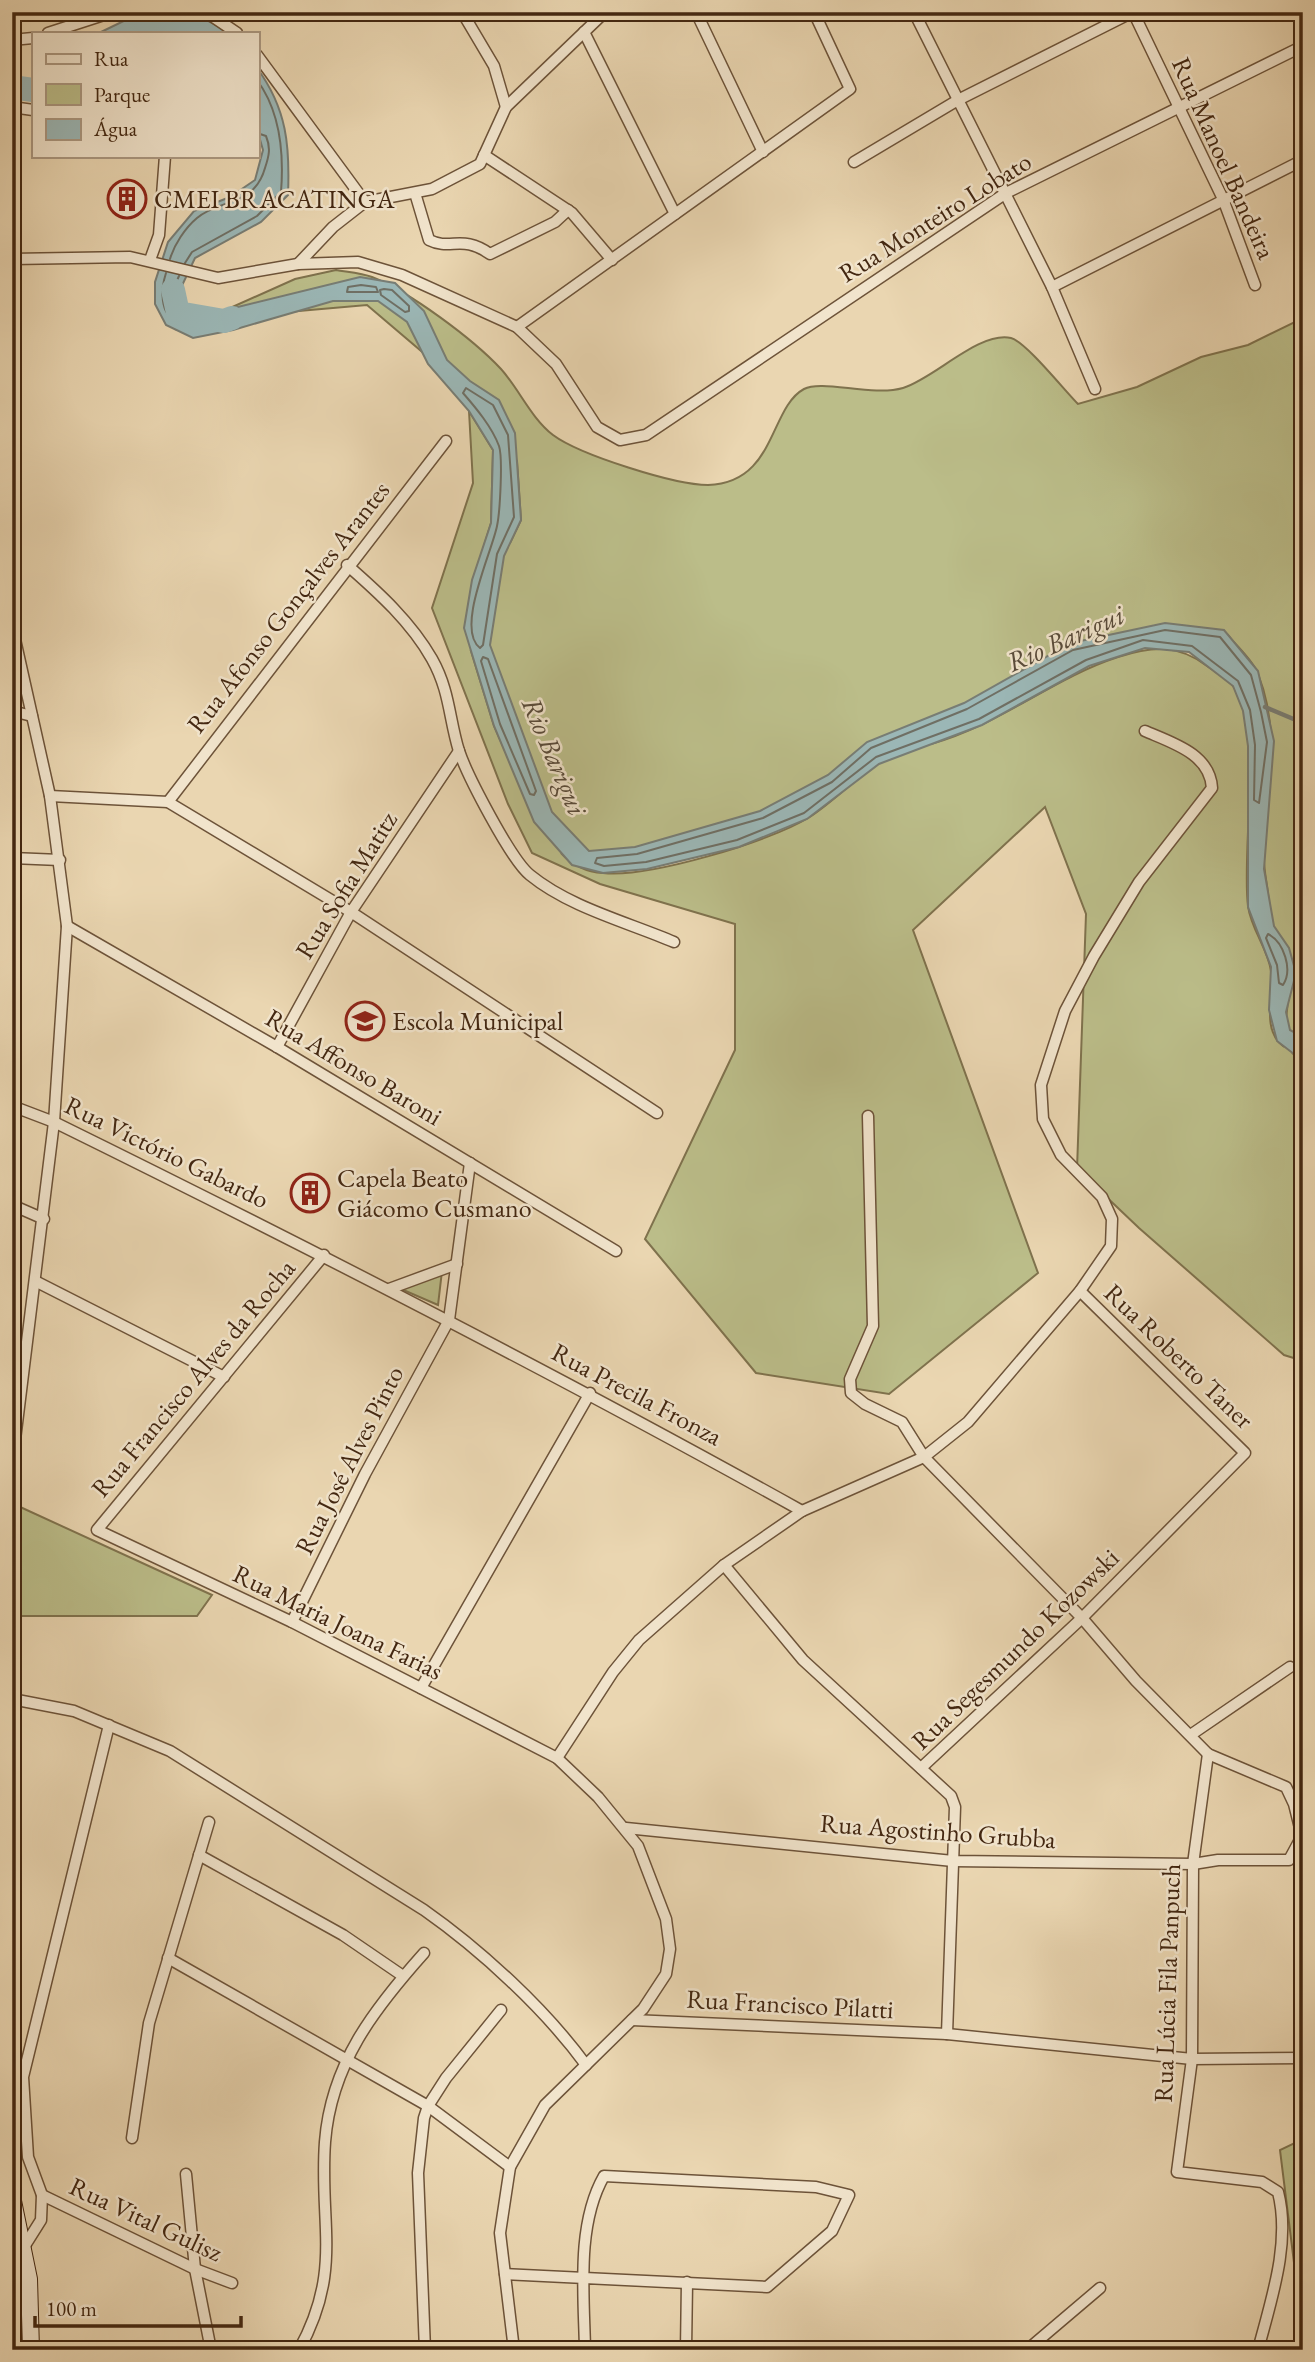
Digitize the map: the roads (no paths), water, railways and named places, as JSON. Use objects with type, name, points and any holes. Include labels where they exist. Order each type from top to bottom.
[{"type":"main road","points":[[12,2196],[29,2279],[31,2350]]},
{"type":"street","points":[[51,32],[113,12]]},
{"type":"street","points":[[206,12],[236,32]]},
{"type":"street","points":[[462,12],[494,66],[506,107]]},
{"type":"street","points":[[298,264],[333,227],[365,202],[432,190],[480,164],[506,107],[605,12]]},
{"type":"street","points":[[696,12],[764,152]]},
{"type":"street","points":[[12,259],[130,257],[218,278],[298,264],[358,262],[402,275],[517,327],[850,89],[814,12]]},
{"type":"street","points":[[854,162],[958,100],[1133,12]]},
{"type":"street","name":"Rua Manoel Bandeira","points":[[1133,12],[1223,199],[1255,285]]},
{"type":"street","points":[[917,13],[1052,287],[1095,388]]},
{"type":"street","points":[[584,32],[675,214]]},
{"type":"street","points":[[12,40],[32,38]]},
{"type":"street","name":"Rua Monteiro Lobato","points":[[517,327],[556,364],[597,427],[620,440],[646,435],[1006,192],[1303,46]]},
{"type":"street","points":[[259,58],[365,202]]},
{"type":"street","points":[[12,107],[32,110]]},
{"type":"street","points":[[484,155],[568,210],[612,260]]},
{"type":"street","points":[[153,262],[159,235],[165,158]]},
{"type":"street","points":[[1052,287],[1303,160]]},
{"type":"street","points":[[415,193],[429,240],[436,243],[472,243],[490,254],[555,222],[568,210]]},
{"type":"street","name":"Rua Afonso Gonçalves Arantes","points":[[168,802],[446,441]]},
{"type":"street","points":[[348,565],[392,605],[433,660],[452,707],[459,751],[506,846],[528,874],[560,895],[674,942]]},
{"type":"street","points":[[12,626],[50,796],[60,860],[66,926],[54,1122],[37,1282],[12,1464]]},
{"type":"street","points":[[12,687],[24,679]]},
{"type":"street","points":[[12,711],[32,716]]},
{"type":"street","points":[[557,1758],[613,1672],[639,1640],[724,1565],[802,1511],[924,1457],[968,1422],[1080,1291],[1111,1246],[1112,1219],[1102,1196],[1061,1156],[1043,1119],[1041,1085],[1065,1011],[1094,956],[1139,882],[1212,788],[1211,774],[1202,761],[1172,742],[1145,732]]},
{"type":"street","name":"Rua Sofia Matitz","points":[[277,1047],[351,912],[459,751]]},
{"type":"street","points":[[50,796],[168,802],[351,912],[657,1113]]},
{"type":"street","points":[[12,858],[60,860]]},
{"type":"street","name":"Rua Affonso Baroni","points":[[66,926],[277,1047],[616,1251]]},
{"type":"street","name":"Rua Victório Gabardo","points":[[12,1105],[54,1122],[449,1320]]},
{"type":"street","points":[[868,1116],[873,1326],[850,1379],[851,1393],[864,1404],[902,1422],[924,1457],[1082,1618],[1136,1681],[1192,1734],[1208,1754]]},
{"type":"street","points":[[449,1320],[470,1163]]},
{"type":"street","points":[[12,1205],[44,1219]]},
{"type":"street","name":"Rua Francisco Alves da Rocha","points":[[97,1530],[324,1255]]},
{"type":"street","points":[[389,1289],[457,1264]]},
{"type":"street","points":[[37,1282],[224,1377]]},
{"type":"street","name":"Rua Roberto Taner","points":[[1080,1291],[1245,1453]]},
{"type":"street","name":"Rua Precila Fronza","points":[[449,1320],[802,1511]]},
{"type":"street","name":"Rua José Alves Pinto","points":[[292,1622],[365,1474],[449,1320]]},
{"type":"street","points":[[421,1688],[590,1394]]},
{"type":"street","name":"Rua Segesmundo Kozowski","points":[[947,2034],[955,1807],[943,1786],[921,1768],[1082,1618],[1245,1453]]},
{"type":"street","name":"Rua Maria Joana Farias","points":[[97,1530],[292,1622],[557,1758],[626,1828],[638,1846],[666,1919],[670,1950],[666,1974],[632,2020],[545,2105],[510,2167]]},
{"type":"street","points":[[724,1565],[803,1660],[921,1768]]},
{"type":"street","points":[[1192,1734],[1290,1667]]},
{"type":"street","points":[[12,1699],[38,1702],[109,1725],[170,1751],[447,1926],[567,2039],[586,2065]]},
{"type":"street","points":[[24,2247],[41,2220],[42,2195],[28,2157],[23,2077],[109,1725]]},
{"type":"street","name":"Rua Agostinho Grubba","points":[[626,1828],[953,1861],[1193,1864],[1218,1860],[1289,1860],[1302,1836],[1294,1804],[1286,1787],[1208,1754]]},
{"type":"street","name":"Rua Lúcia Fila Panpuch","points":[[1208,1754],[1193,1864],[1192,2059],[1177,2172],[1262,2182],[1278,2192],[1284,2213],[1276,2282],[1258,2350]]},
{"type":"street","points":[[132,2138],[149,2023],[209,1822]]},
{"type":"street","points":[[199,1855],[343,1935],[403,1976]]},
{"type":"street","points":[[299,2350],[319,2305],[327,2269],[325,2141],[332,2099],[346,2059],[369,2017],[424,1953]]},
{"type":"street","points":[[168,1958],[428,2106],[510,2167],[500,2233],[514,2350]]},
{"type":"street","points":[[425,2350],[418,2173],[428,2106],[501,2010]]},
{"type":"street","name":"Rua Francisco Pilatti","points":[[632,2020],[947,2034],[1192,2059],[1303,2058]]},
{"type":"street","points":[[186,2174],[195,2269],[211,2350]]},
{"type":"street","points":[[505,2274],[584,2276],[767,2287],[832,2231],[849,2195],[816,2187],[604,2176],[591,2198],[584,2276],[585,2350]]},
{"type":"street","name":"Rua Vital Gulisz","points":[[42,2195],[195,2269],[232,2283]]},
{"type":"street","points":[[12,2277],[29,2279]]},
{"type":"street","points":[[687,2282],[687,2350]]},
{"type":"street","points":[[1027,2350],[1100,2288]]},
{"type":"water","points":[[140,13],[182,13],[213,23],[226,32],[101,32]]},
{"type":"water","points":[[259,71],[281,113],[287,144],[288,195],[261,222],[195,258],[178,294],[189,319],[360,277],[395,283],[424,311],[447,360],[470,381],[499,400],[515,433],[521,520],[504,556],[490,645],[552,812],[589,851],[635,847],[760,811],[828,775],[867,742],[964,703],[1071,643],[1165,623],[1224,630],[1258,671],[1274,741],[1264,869],[1274,926],[1289,948],[1296,973],[1286,1012],[1290,1030],[1303,1037],[1303,1061],[1277,1041],[1269,1010],[1271,967],[1248,907],[1248,746],[1243,711],[1233,686],[1189,652],[1145,648],[1089,666],[982,725],[879,764],[807,819],[739,847],[647,869],[603,873],[572,865],[534,822],[494,726],[464,628],[472,580],[491,523],[493,450],[469,411],[428,364],[407,322],[378,301],[333,301],[233,330],[193,338],[166,325],[155,304],[155,282],[168,242],[194,211],[230,197],[255,180],[263,150],[259,136]]},
{"type":"waterway","name":"Rio Barigui","points":[[12,87],[32,90]]},
{"type":"waterway","name":"Rio Barigui","points":[[173,290],[178,313],[224,321],[232,318]]},
{"type":"waterway","points":[[1265,707],[1303,723]]},
{"type":"place","name":"CMEI BRACATINGA","points":[[127,199]]},
{"type":"place","name":"Escola Municipal","points":[[365,1021]]},
{"type":"place","name":"Capela Beato Giácomo Cusmano","points":[[310,1193]]}]
